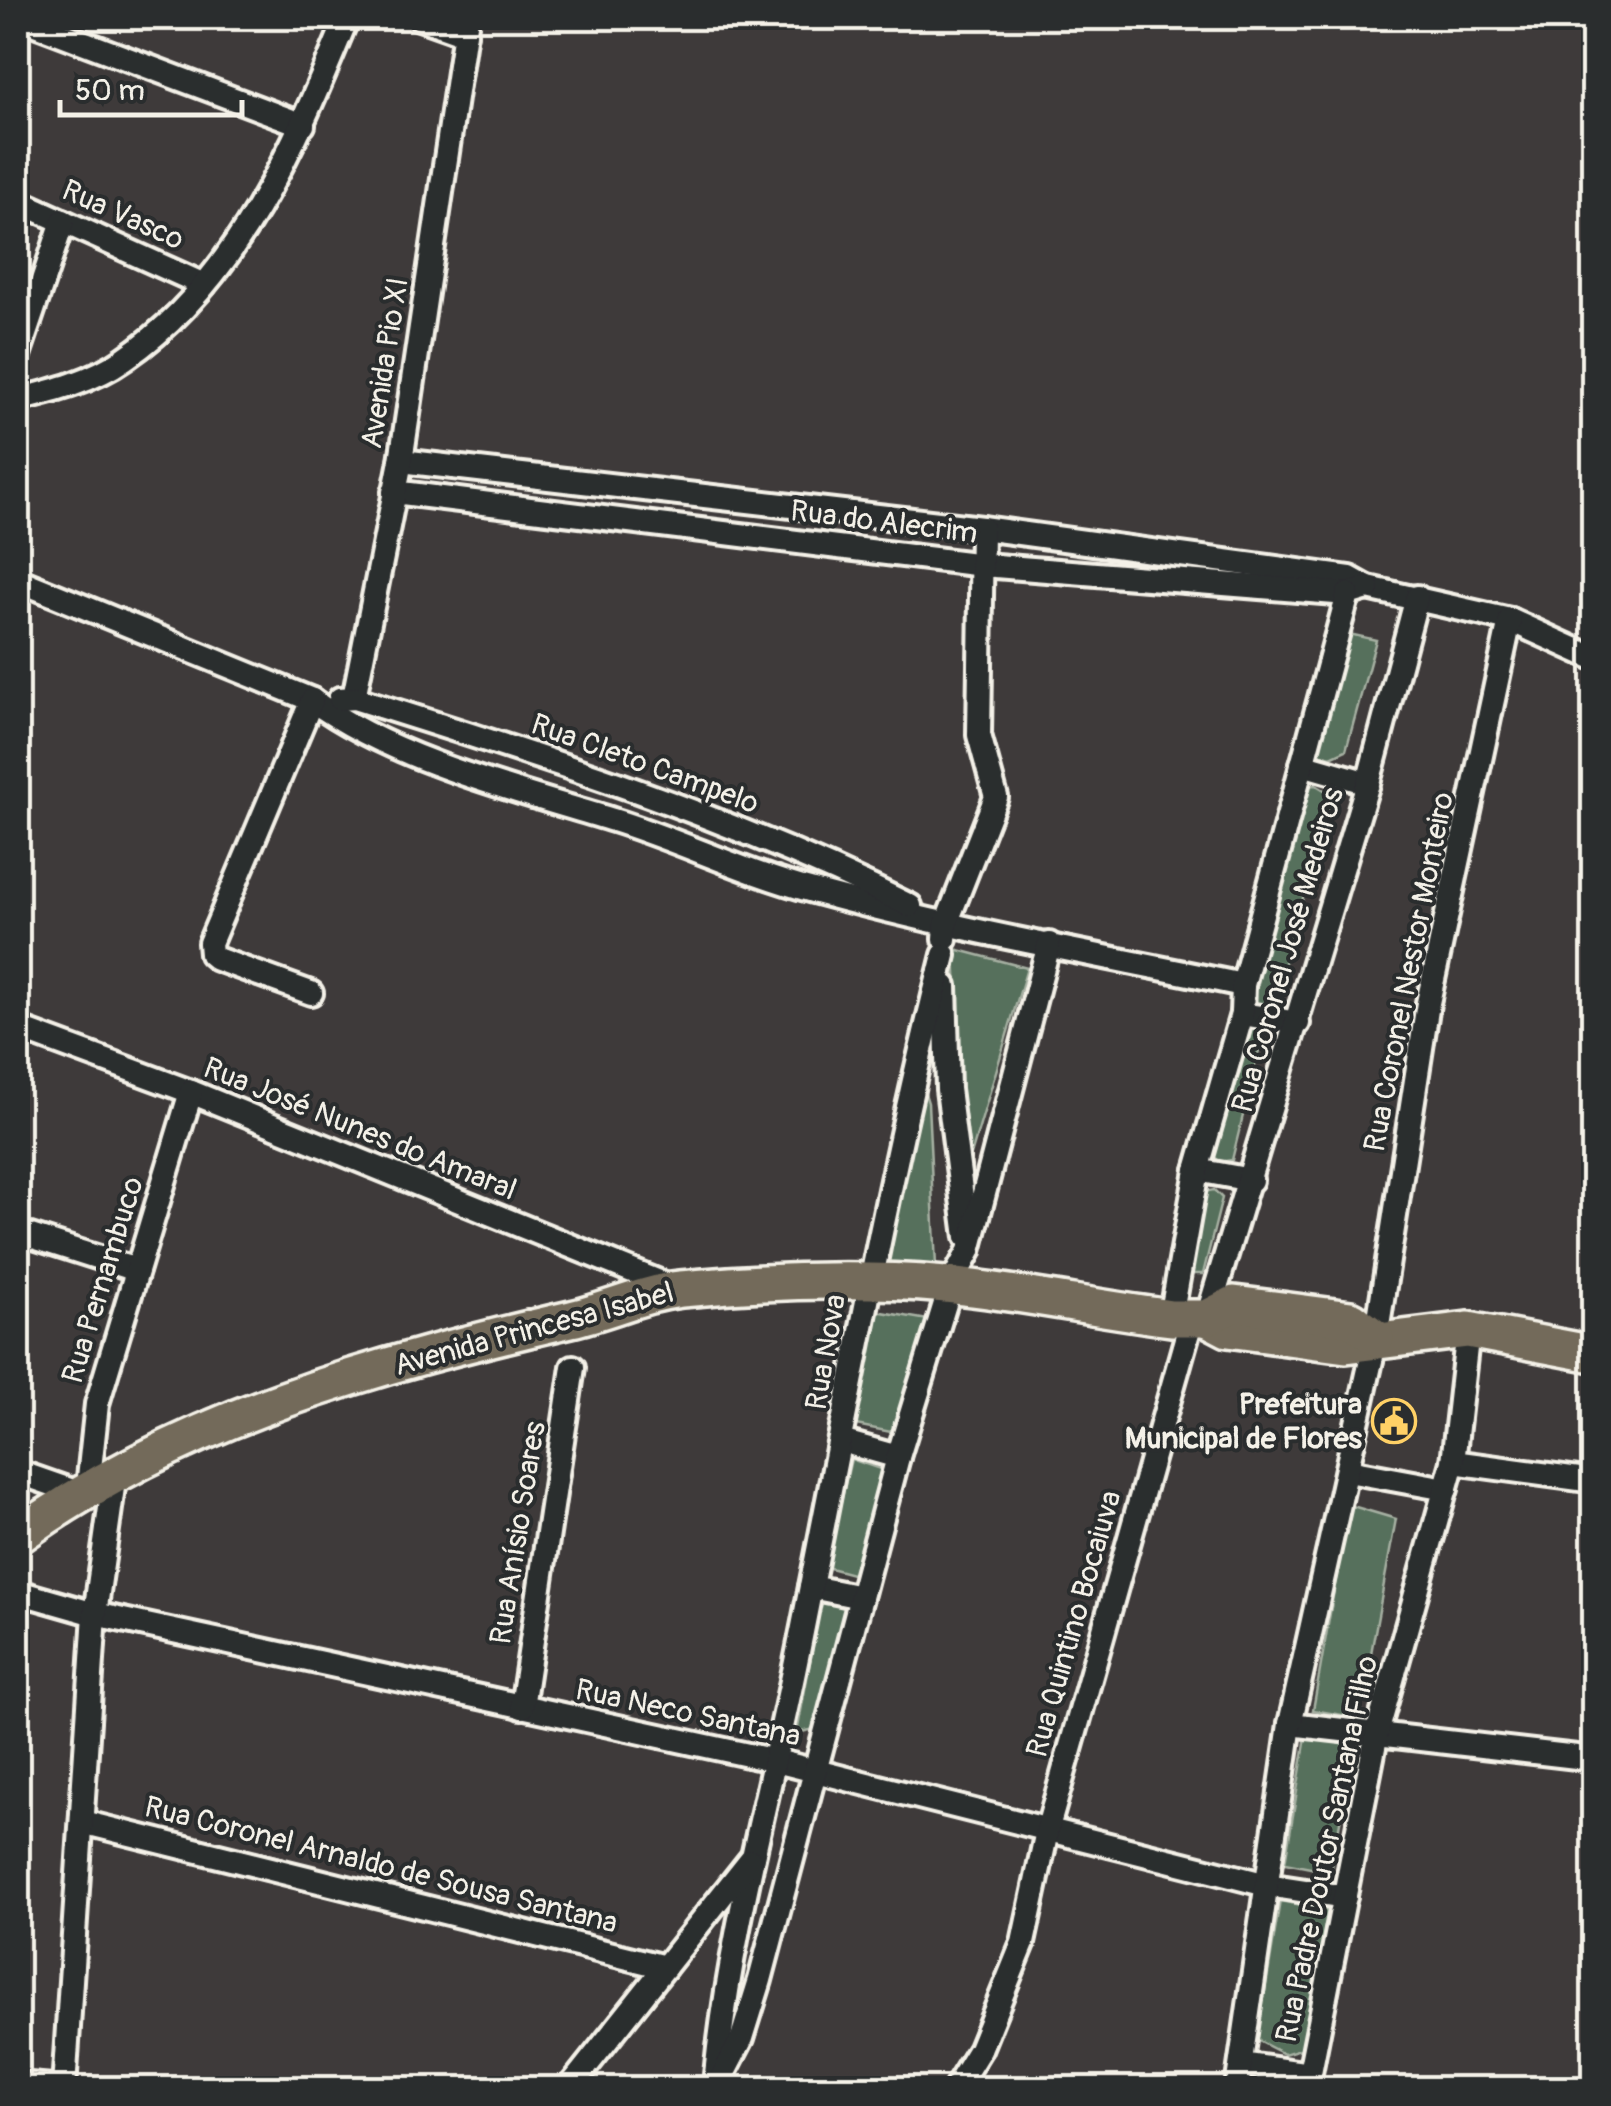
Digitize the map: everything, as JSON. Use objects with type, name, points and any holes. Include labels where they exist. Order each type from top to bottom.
[{"type":"main road","name":"Avenida Princesa Isabel","points":[[18,1536],[93,1485],[176,1443],[285,1398],[452,1346],[677,1290],[869,1280],[951,1284],[1346,1345],[1376,1338],[1468,1330],[1594,1354]]},
{"type":"street","points":[[19,18],[303,125]]},
{"type":"street","points":[[18,400],[64,388],[122,361],[163,328],[204,285],[274,180],[303,125],[347,18]]},
{"type":"street","points":[[420,18],[466,26]]},
{"type":"street","name":"Avenida Pio XI","points":[[354,698],[401,461],[466,26]]},
{"type":"street","name":"Rua Vasco","points":[[18,201],[204,285]]},
{"type":"street","points":[[18,355],[64,221]]},
{"type":"street","name":"Rua do Alecrim","points":[[401,461],[982,528],[1350,578],[1358,591]]},
{"type":"street","points":[[650,490],[650,525]]},
{"type":"street","name":"Rua do Alecrim","points":[[394,492],[984,564],[1417,597],[1510,620],[1592,664]]},
{"type":"street","name":"Rua Nova","points":[[969,1251],[948,1089],[944,955],[946,924],[996,798],[979,735],[982,528]]},
{"type":"street","name":"Rua Cleto Campelo","points":[[18,580],[312,700],[347,726],[502,786],[652,832],[809,890],[946,924],[1243,985]]},
{"type":"street","name":"Rua Coronel José Medeiros","points":[[1190,1318],[1197,1170],[1242,1014],[1243,985],[1302,764],[1358,591]]},
{"type":"street","name":"Rua Coronel José Medeiros","points":[[1190,1318],[1251,1180],[1368,782],[1417,597]]},
{"type":"street","name":"Rua Coronel Nestor Monteiro","points":[[1376,1338],[1428,1003],[1510,620]]},
{"type":"street","name":"Rua Cleto Campelo","points":[[312,700],[354,698],[540,756],[817,859],[946,924]]},
{"type":"street","points":[[311,994],[217,958],[211,954],[210,943],[312,700]]},
{"type":"street","points":[[1302,764],[1368,782]]},
{"type":"street","points":[[715,2088],[742,2038],[760,1980],[812,1771],[898,1457],[951,1284],[969,1251],[1049,944]]},
{"type":"street","name":"Rua Nova","points":[[715,2088],[729,1975],[776,1761],[896,1146],[944,955]]},
{"type":"street","points":[[1242,1014],[1298,1022]]},
{"type":"street","name":"Rua José Nunes do Amaral","points":[[18,1028],[191,1092],[677,1290]]},
{"type":"street","name":"Rua Pernambuco","points":[[64,2088],[95,1614],[93,1485],[97,1404],[191,1092]]},
{"type":"street","points":[[1197,1170],[1251,1180]]},
{"type":"street","points":[[18,1232],[137,1270]]},
{"type":"street","name":"Rua Quintino Bocaiuva","points":[[956,2088],[980,2048],[1023,1943],[1047,1831],[1190,1318]]},
{"type":"street","name":"Rua Padre Doutor Santana Filho","points":[[1309,2081],[1376,1737],[1453,1462],[1468,1330]]},
{"type":"street","name":"Rua Padre Doutor Santana Filho","points":[[1238,2088],[1290,1724],[1376,1338]]},
{"type":"street","name":"Rua Anísio Soares","points":[[522,1708],[573,1367]]},
{"type":"street","points":[[840,1441],[898,1457]]},
{"type":"street","points":[[1453,1462],[1594,1481]]},
{"type":"street","points":[[1348,1471],[1446,1489]]},
{"type":"street","points":[[18,1472],[93,1485]]},
{"type":"street","points":[[811,1587],[861,1597]]},
{"type":"street","name":"Rua Neco Santana","points":[[18,1592],[95,1614],[776,1761],[1047,1831],[1267,1884],[1344,1898]]},
{"type":"street","points":[[1290,1724],[1376,1737],[1594,1759]]},
{"type":"street","name":"Rua Coronel Arnaldo de Sousa Santana","points":[[82,1822],[664,1967]]},
{"type":"street","points":[[569,2088],[755,1854]]},
{"type":"street","points":[[743,1910],[776,1916]]},
{"type":"street","points":[[729,1975],[760,1980]]},
{"type":"street","points":[[1241,2064],[1309,2081]]},
{"type":"street","points":[[18,2084],[64,2088]]},
{"type":"green space","points":[[1331,630],[1376,640],[1346,750],[1331,757],[1315,752]]},
{"type":"green space","points":[[1316,785],[1326,791],[1330,801],[1275,998],[1266,1007],[1257,1006],[1250,991],[1305,786]]},
{"type":"green space","points":[[955,949],[1027,968],[965,1175]]},
{"type":"green space","points":[[1246,1026],[1257,1026],[1263,1034],[1232,1160],[1220,1162],[1211,1154]]},
{"type":"green space","points":[[922,1083],[928,1103],[936,1266],[931,1274],[887,1265]]},
{"type":"green space","points":[[1214,1190],[1222,1198],[1203,1274],[1189,1274],[1203,1192]]},
{"type":"green space","points":[[876,1311],[928,1320],[896,1433],[856,1425]]},
{"type":"green space","points":[[851,1459],[886,1471],[856,1575],[826,1567]]},
{"type":"green space","points":[[1349,1505],[1396,1519],[1359,1718],[1313,1710]]},
{"type":"green space","points":[[821,1602],[850,1606],[819,1728],[797,1733]]},
{"type":"green space","points":[[1306,1737],[1354,1744],[1331,1872],[1285,1863]]},
{"type":"green space","points":[[1280,1901],[1330,1910],[1304,2048],[1284,2054],[1257,2040]]},
{"type":"place","name":"Prefeitura Municipal de Flores","points":[[1394,1421]]}]
